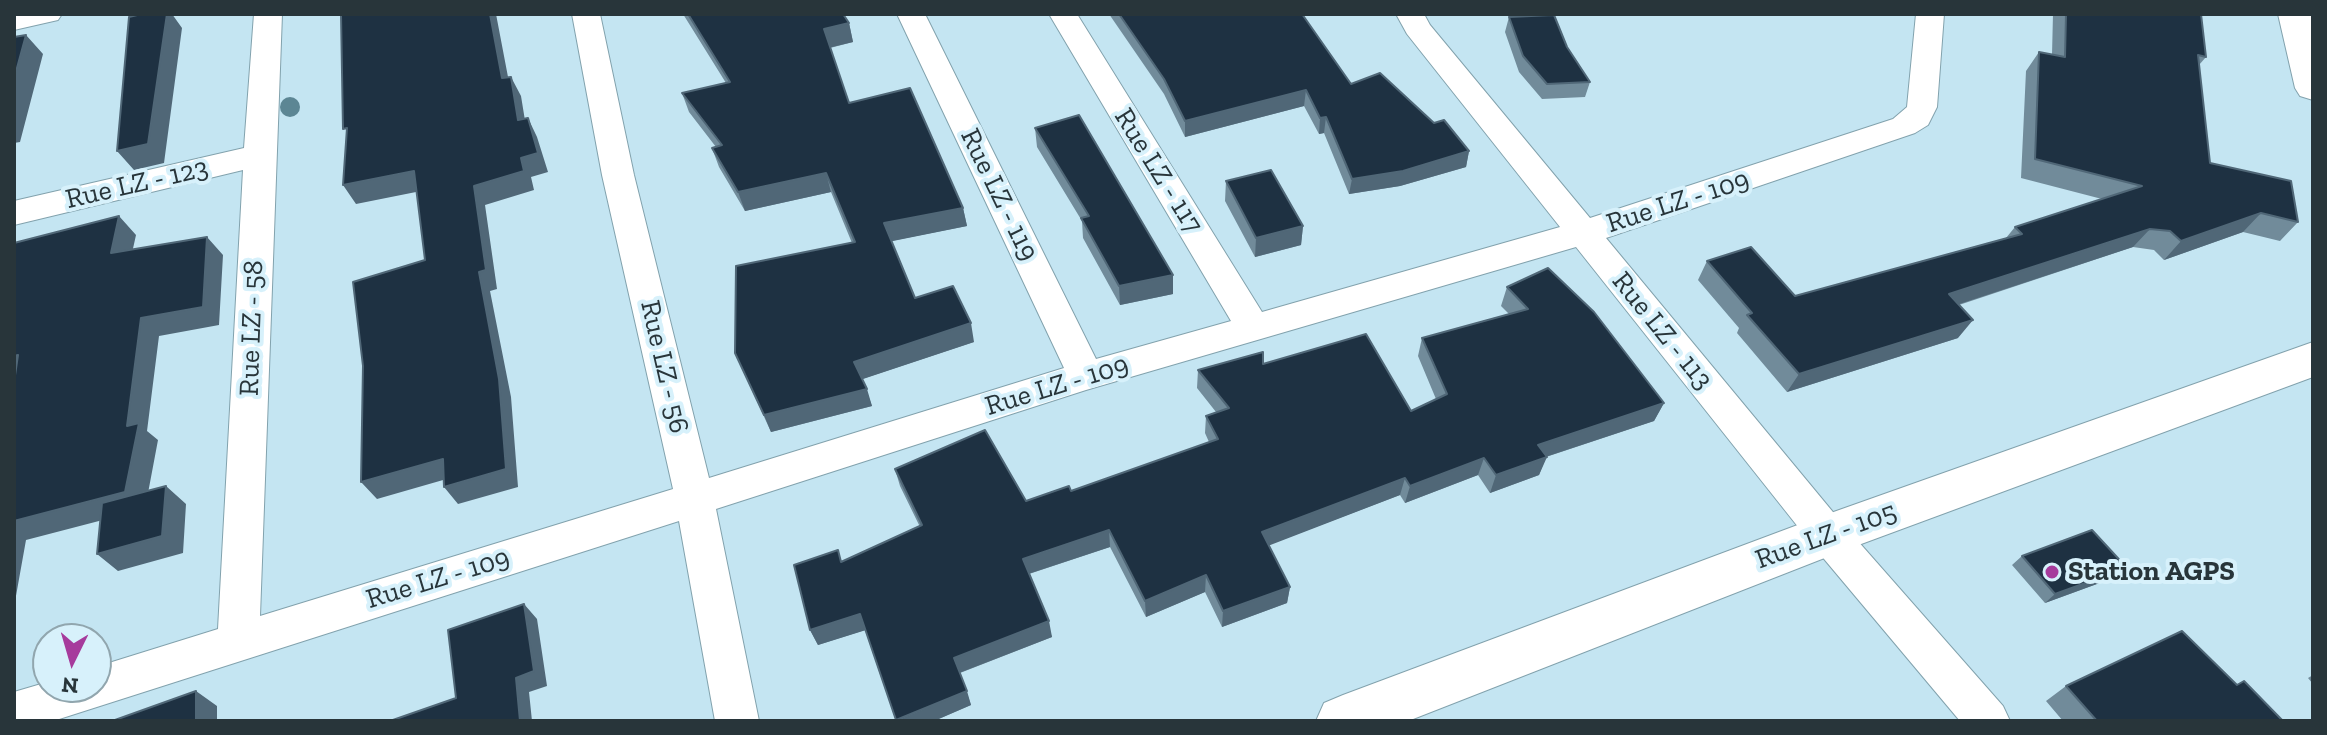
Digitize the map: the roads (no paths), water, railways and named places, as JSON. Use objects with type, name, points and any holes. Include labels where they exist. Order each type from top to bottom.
[{"type":"main road","points":[[2295,14],[2312,83]]},
{"type":"main road","name":"Rue LZ - 105","points":[[1343,721],[1828,535],[2313,359]]},
{"type":"street","points":[[14,21],[48,14]]},
{"type":"street","name":"Rue LZ - 58","points":[[238,641],[268,14]]},
{"type":"street","name":"Rue LZ - 56","points":[[586,14],[618,175],[695,499],[737,721]]},
{"type":"street","name":"Rue LZ - 119","points":[[911,14],[1086,376]]},
{"type":"street","name":"Rue LZ - 117","points":[[1063,14],[1254,328]]},
{"type":"street","name":"Rue LZ - 113","points":[[1410,14],[1417,28],[1828,535],[1988,721]]},
{"type":"street","name":"Rue LZ - 109","points":[[112,682],[1086,376],[1583,233],[1904,126],[1917,118],[1922,107],[1930,14]]},
{"type":"street","name":"Rue LZ - 123","points":[[14,213],[259,155]]},
{"type":"street","name":"Rue LZ - 109","points":[[14,713],[45,703]]},
{"type":"place","name":"Station AGPS","points":[[2052,572]]}]
